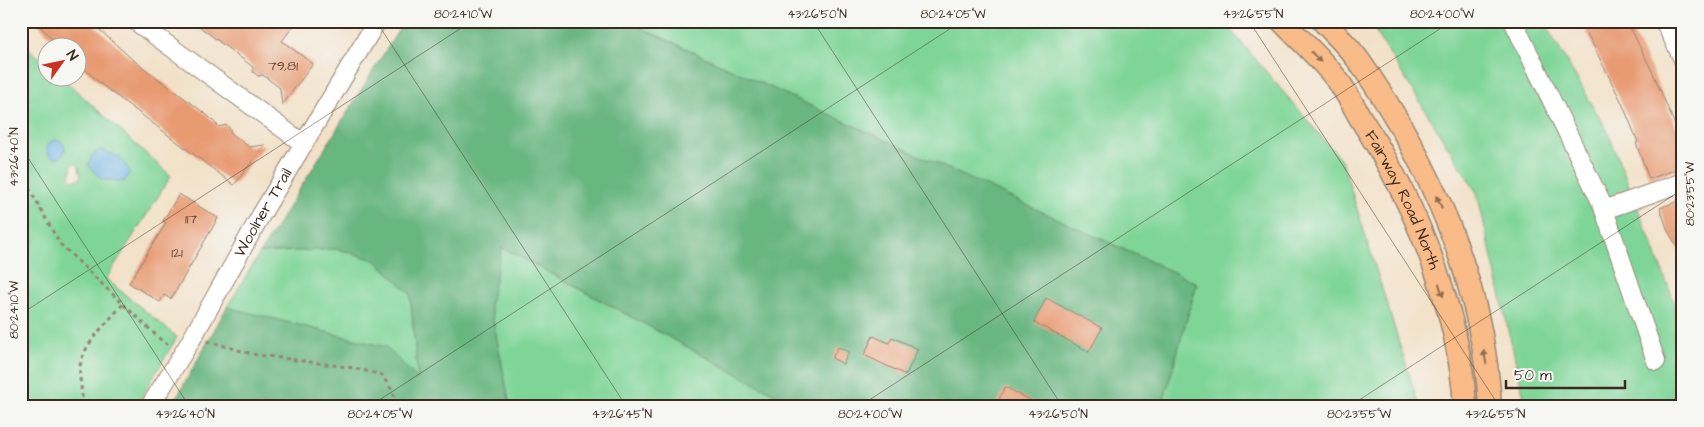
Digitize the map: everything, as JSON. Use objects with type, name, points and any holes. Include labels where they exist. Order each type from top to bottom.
[{"type":"main road","name":"Fairway Road North","points":[[1282,21],[1335,77],[1384,155],[1423,234],[1447,308],[1464,378],[1466,406]]},
{"type":"main road","name":"Fairway Road North","points":[[1323,21],[1358,60],[1406,136],[1449,223],[1473,298],[1488,374],[1490,406]]},
{"type":"street","points":[[135,21],[304,144]]},
{"type":"street","name":"Woolner Trail","points":[[150,406],[190,342],[261,215],[377,21]]},
{"type":"street","points":[[1513,21],[1604,210],[1656,361]]},
{"type":"street","points":[[1664,21],[1683,59]]},
{"type":"street","points":[[1604,210],[1683,182]]},
{"type":"path","points":[[21,174],[60,244],[163,342],[172,346],[203,340],[252,354],[354,368],[382,375],[393,392],[397,406]]},
{"type":"path","points":[[82,406],[80,367],[84,351],[123,304]]},
{"type":"green space","points":[[404,21],[626,21],[1197,283],[1162,406],[797,406],[502,247],[490,304],[510,406],[172,406],[227,307],[386,347],[418,379],[410,293],[375,260],[338,249],[260,253]]},
{"type":"green space","points":[[626,21],[1223,21],[1342,161],[1419,406],[1162,406],[1197,283]]},
{"type":"green space","points":[[1369,21],[1543,21],[1607,130],[1683,324],[1683,406],[1526,406],[1477,193]]},
{"type":"green space","points":[[21,41],[38,57],[38,88],[73,88],[171,176],[106,279],[177,337],[136,406],[21,406]],"holes":[[[75,162],[79,167],[81,177],[74,181],[70,177],[72,164]]]},
{"type":"green space","points":[[501,247],[797,406],[510,406],[490,304]]},
{"type":"green space","points":[[338,249],[375,260],[410,293],[418,380],[386,347],[227,307],[260,253]]},
{"type":"water","points":[[56,140],[62,143],[65,149],[62,155],[56,158],[50,155],[47,149],[50,143]]},
{"type":"water","points":[[101,150],[120,157],[130,172],[124,182],[101,179],[88,165],[92,155]]},
{"type":"building","points":[[35,21],[90,21],[133,60],[207,115],[219,127],[226,125],[231,133],[249,147],[265,145],[234,185],[88,72],[88,38],[51,38]]},
{"type":"building","points":[[192,21],[297,21],[282,41],[313,64],[282,105],[280,88],[263,75],[258,76],[253,72],[253,67]]},
{"type":"building","points":[[1581,21],[1627,21],[1653,73],[1683,144],[1683,167],[1649,179],[1636,143],[1638,142],[1622,103]]},
{"type":"building","points":[[179,194],[218,218],[171,299],[164,295],[160,302],[129,283],[166,223],[163,221]]},
{"type":"building","points":[[1683,199],[1683,257],[1668,231],[1660,208]]},
{"type":"building","points":[[1046,298],[1102,328],[1089,352],[1034,322]]},
{"type":"building","points":[[873,336],[889,343],[892,337],[918,349],[906,375],[864,355]]},
{"type":"building","points":[[838,347],[849,352],[843,364],[832,358]]},
{"type":"building","points":[[1005,387],[1042,406],[996,406]]}]
